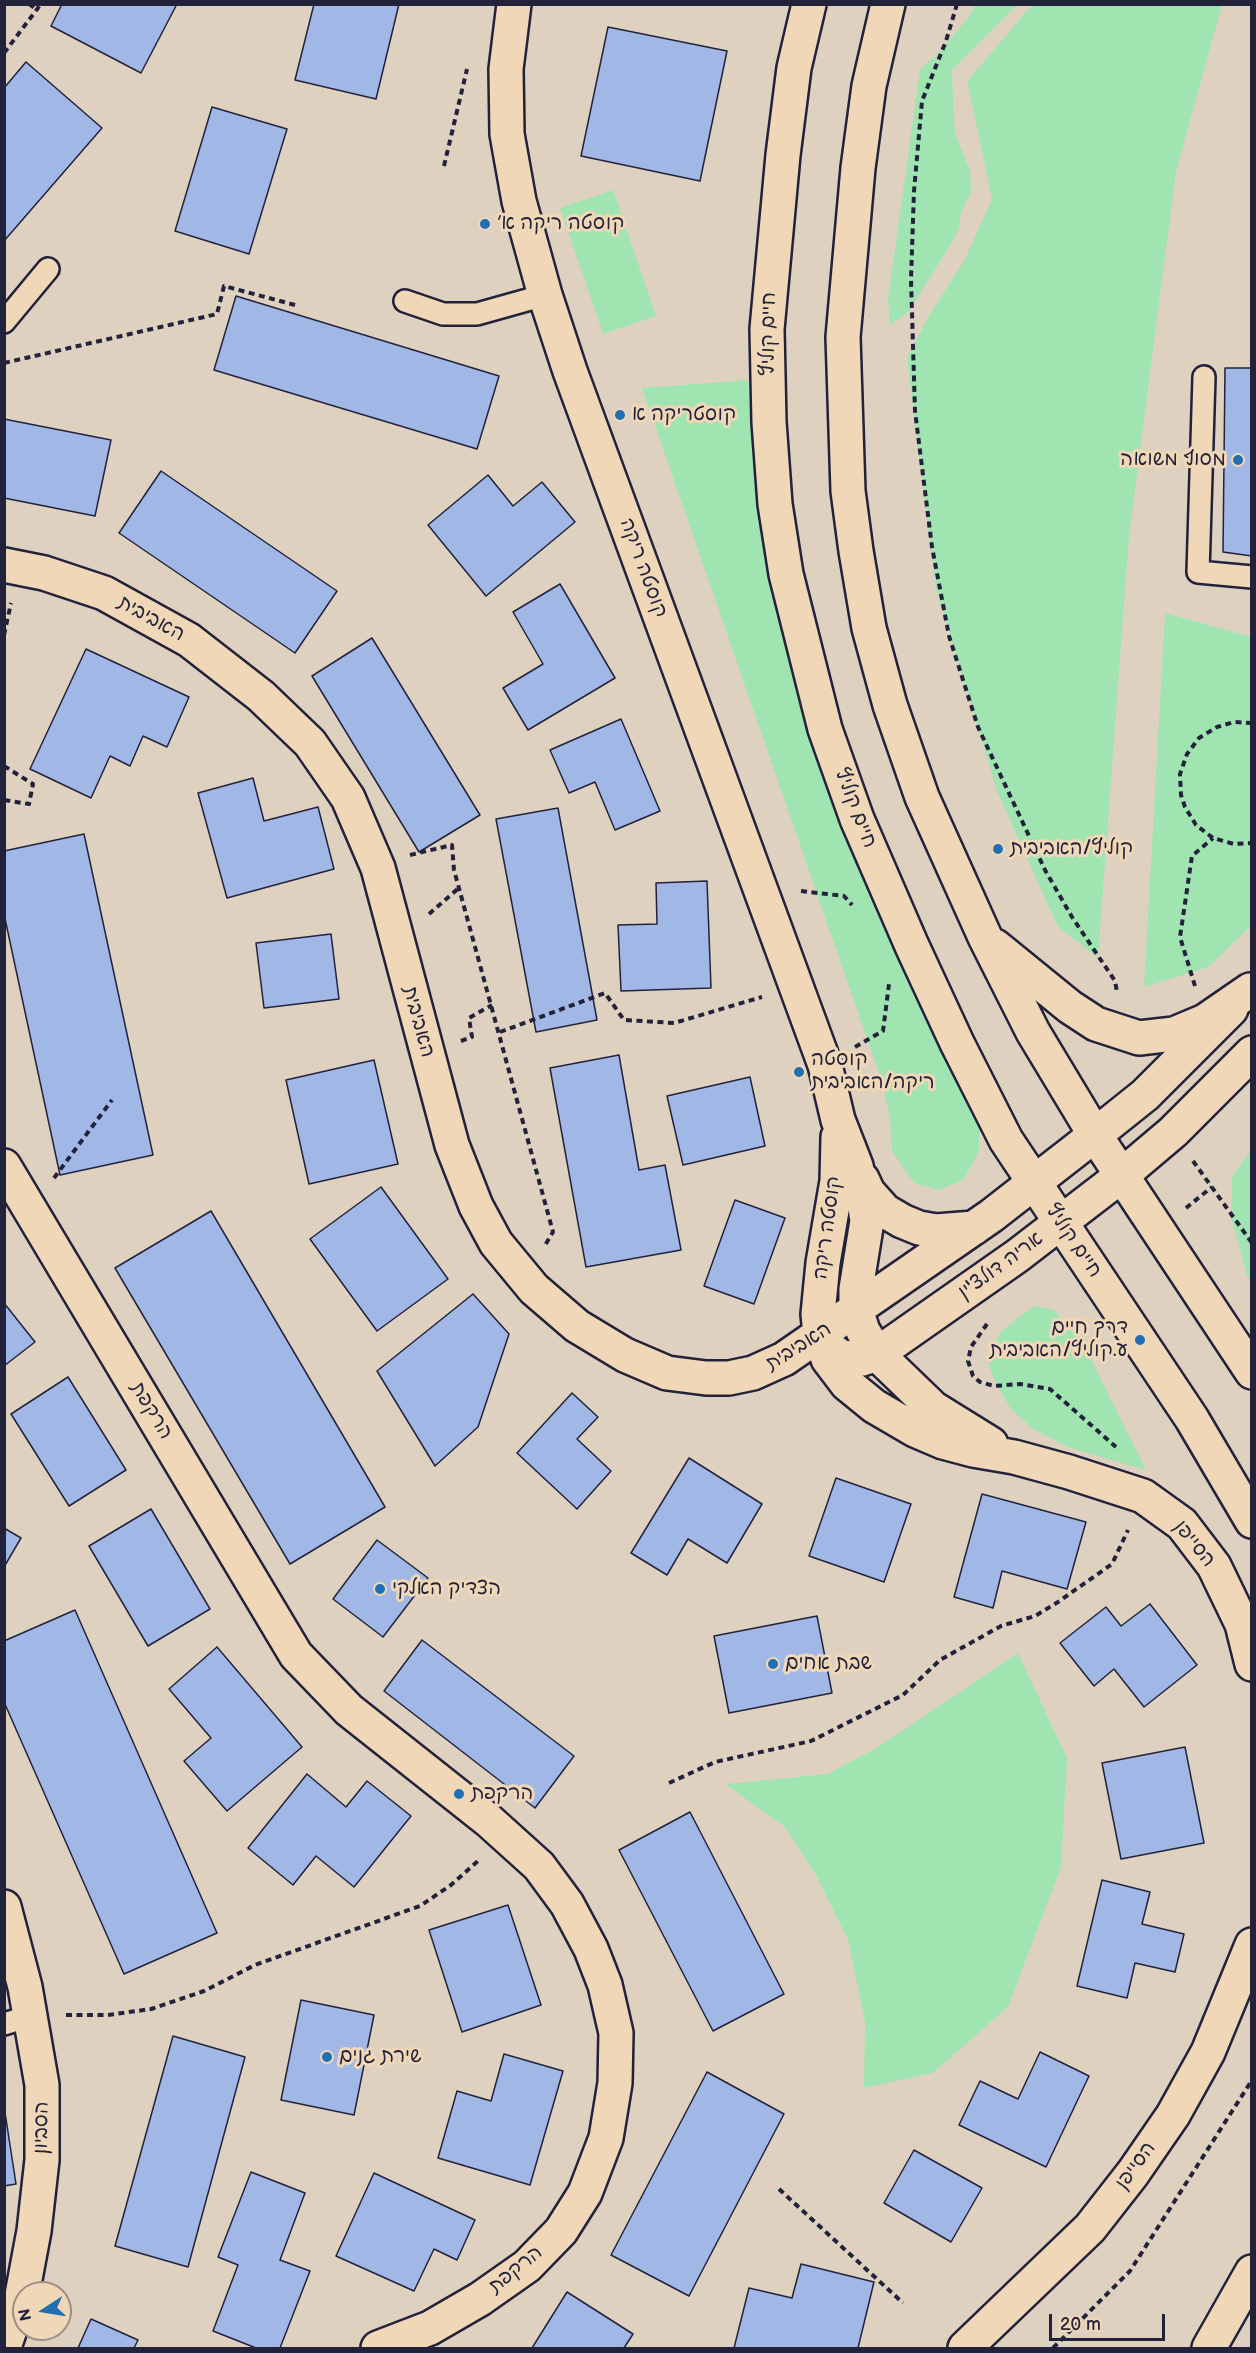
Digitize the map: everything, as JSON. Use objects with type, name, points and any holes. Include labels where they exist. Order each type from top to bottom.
[{"type":"street","name":"קוסטה ריקה","points":[[514,4],[506,69],[507,134],[519,201],[545,295],[570,371],[761,886],[825,1065],[838,1120],[856,1166],[867,1221],[856,1289],[856,1310]]},
{"type":"street","name":"חיים קוליץ","points":[[809,4],[794,68],[783,155],[767,329],[769,422],[775,504],[786,574],[825,729],[857,819],[912,946],[1006,1140],[1192,1419],[1251,1521]]},
{"type":"street","points":[[888,4],[869,86],[858,168],[843,337],[848,490],[869,628],[890,705],[922,797],[985,937],[1034,1032],[1095,1135],[1251,1372]]},
{"type":"street","name":"האביבית","points":[[4,565],[44,573],[104,592],[189,640],[261,696],[310,743],[348,798],[378,868],[452,1145],[476,1206],[496,1243],[534,1289],[577,1326],[625,1355],[667,1373],[706,1378],[729,1378],[753,1373],[784,1359],[856,1310]]},
{"type":"street","points":[[985,937],[1070,1007],[1096,1024],[1139,1038],[1157,1038],[1174,1034],[1205,1021],[1251,989]]},
{"type":"street","points":[[856,1310],[974,1228],[1145,1095],[1251,989]]},
{"type":"street","name":"אריה דולצ'ין","points":[[820,1335],[829,1348],[841,1357],[862,1359],[877,1354],[1017,1256],[1121,1176],[1173,1132],[1251,1053]]},
{"type":"street","name":"קוסטה ריקה","points":[[820,1335],[818,1300],[837,1181],[838,1120]]},
{"type":"street","name":"הרקפת","points":[[4,1166],[296,1655],[349,1710],[539,1866],[567,1904],[591,1949],[605,1985],[616,2033],[615,2083],[606,2138],[585,2193],[561,2231],[526,2266],[480,2299],[430,2328],[378,2349]]},
{"type":"street","points":[[856,1166],[868,1192],[885,1211],[902,1221],[919,1228],[936,1231],[974,1228]]},
{"type":"street","name":"הסייפן","points":[[856,1310],[863,1331],[877,1354],[933,1408],[979,1438],[1014,1457]]},
{"type":"street","name":"הסייפן","points":[[820,1335],[828,1359],[836,1372],[862,1396],[892,1418],[943,1442],[1014,1457],[1143,1496],[1182,1524],[1214,1566],[1242,1624],[1251,1664]]},
{"type":"street","name":"הסביון","points":[[4,1908],[25,1987],[17,2020],[42,2085],[42,2160],[34,2231],[22,2295],[4,2348]]},
{"type":"street","name":"הסייפן","points":[[965,2349],[1090,2228],[1133,2173],[1173,2115],[1208,2052],[1251,1945]]},
{"type":"street","points":[[1209,2349],[1251,2272]]},
{"type":"lane","points":[[4,322],[48,269]]},
{"type":"lane","points":[[405,301],[443,314],[477,314],[545,295]]},
{"type":"lane","points":[[1204,376],[1198,572],[1251,577]]},
{"type":"path","points":[[29,4],[38,10]]},
{"type":"path","points":[[4,53],[41,4]]},
{"type":"path","points":[[957,4],[946,41],[922,101],[914,191],[911,279],[915,411],[932,547],[949,636],[978,728],[1045,870],[1072,917],[1115,981],[1119,1008],[1119,1033]]},
{"type":"path","points":[[444,166],[469,62]]},
{"type":"path","points":[[4,363],[217,315],[224,286],[295,305]]},
{"type":"path","points":[[1251,723],[1234,722],[1216,727],[1199,738],[1187,754],[1180,774],[1181,795],[1196,825],[1213,838],[1234,844],[1251,843]]},
{"type":"path","points":[[4,766],[33,784],[29,804],[4,800]]},
{"type":"path","points":[[1205,1021],[1180,937],[1192,856],[1213,838]]},
{"type":"path","points":[[409,855],[452,845],[454,870],[553,1232]]},
{"type":"path","points":[[761,886],[844,896],[858,912]]},
{"type":"path","points":[[428,915],[460,887]]},
{"type":"path","points":[[825,1065],[884,1031],[890,974]]},
{"type":"path","points":[[500,1032],[605,993],[624,1020],[674,1023],[751,1000],[798,989]]},
{"type":"path","points":[[31,1210],[112,1100]]},
{"type":"path","points":[[1158,1232],[1212,1187],[1251,1243]]},
{"type":"path","points":[[991,1320],[971,1347],[968,1361],[973,1376],[980,1382],[993,1386],[1020,1384],[1050,1389],[1124,1453]]},
{"type":"path","points":[[669,1783],[715,1762],[811,1741],[903,1695],[940,1660],[1001,1626],[1035,1616],[1112,1564],[1143,1496]]},
{"type":"path","points":[[17,2020],[151,2009],[204,1991],[255,1965],[420,1906],[451,1885],[505,1836]]},
{"type":"path","points":[[1053,2349],[1130,2271],[1251,2080]]},
{"type":"path","points":[[779,2189],[903,2302]]},
{"type":"green space","points":[[975,5],[1017,5],[952,70],[954,124],[956,136],[970,171],[971,193],[961,212],[958,231],[946,252],[909,311],[890,325],[888,299],[920,69],[938,54],[970,15]]},
{"type":"green space","points":[[1032,5],[1222,5],[1176,171],[1129,536],[1098,958],[1058,927],[997,791],[936,589],[907,359],[928,317],[964,261],[992,199],[967,81]]},
{"type":"green space","points":[[613,190],[656,316],[603,334],[560,208]]},
{"type":"green space","points":[[748,380],[775,604],[835,808],[979,1121],[979,1151],[964,1179],[939,1190],[914,1183],[892,1151],[890,1118],[883,1085],[642,388]]},
{"type":"green space","points":[[1165,613],[1251,637],[1251,926],[1208,967],[1144,987]]},
{"type":"green space","points":[[1251,1150],[1251,1282],[1247,1276],[1231,1216],[1232,1177]]},
{"type":"green space","points":[[1034,1306],[1054,1310],[1083,1343],[1146,1470],[1070,1448],[1033,1429],[1011,1409],[997,1386],[986,1358],[1001,1331]]},
{"type":"green space","points":[[1018,1653],[1067,1758],[1061,1867],[1008,2007],[933,2073],[864,2088],[865,2022],[848,1940],[817,1877],[785,1827],[725,1784],[827,1774],[875,1749]]},
{"type":"building","points":[[62,4],[177,4],[141,73],[51,26]]},
{"type":"building","points":[[314,4],[399,4],[376,99],[295,80]]},
{"type":"building","points":[[608,27],[727,51],[700,181],[581,156]]},
{"type":"building","points":[[26,62],[102,128],[4,241],[4,88]]},
{"type":"building","points":[[212,107],[287,129],[249,254],[175,231]]},
{"type":"building","points":[[236,296],[499,376],[477,449],[214,370]]},
{"type":"building","name":"מסוף משואה","points":[[1225,368],[1252,368],[1252,556],[1223,552]]},
{"type":"building","points":[[4,419],[111,440],[95,516],[4,498]]},
{"type":"building","points":[[161,471],[337,591],[295,653],[119,533]]},
{"type":"building","points":[[488,475],[513,506],[542,482],[575,522],[486,596],[428,525]]},
{"type":"building","points":[[560,584],[615,678],[528,730],[503,688],[543,664],[513,612]]},
{"type":"building","points":[[372,638],[480,815],[419,852],[312,676]]},
{"type":"building","points":[[86,649],[189,697],[167,747],[143,736],[130,766],[110,756],[91,798],[30,769]]},
{"type":"building","points":[[621,719],[660,811],[615,830],[595,782],[569,793],[550,750]]},
{"type":"building","points":[[253,778],[264,821],[318,807],[334,869],[227,898],[198,793]]},
{"type":"building","points":[[558,808],[597,1020],[536,1032],[496,819]]},
{"type":"building","points":[[84,834],[153,1155],[60,1175],[4,914],[4,851]]},
{"type":"building","points":[[707,881],[711,988],[621,991],[618,925],[657,924],[656,883]]},
{"type":"building","points":[[331,934],[339,999],[264,1008],[256,943]]},
{"type":"building","points":[[619,1055],[639,1170],[665,1165],[681,1250],[586,1267],[550,1068]]},
{"type":"building","points":[[374,1060],[398,1164],[309,1184],[286,1080]]},
{"type":"building","points":[[750,1077],[765,1146],[683,1165],[667,1096]]},
{"type":"building","points":[[381,1187],[448,1279],[377,1331],[310,1239]]},
{"type":"building","points":[[735,1200],[785,1218],[754,1304],[704,1286]]},
{"type":"building","points":[[211,1211],[385,1507],[290,1564],[115,1268]]},
{"type":"building","points":[[473,1294],[509,1334],[478,1427],[435,1466],[377,1371]]},
{"type":"building","points":[[4,1303],[35,1342],[4,1366]]},
{"type":"building","points":[[68,1377],[126,1470],[69,1506],[11,1414]]},
{"type":"building","points":[[572,1393],[598,1417],[577,1439],[611,1471],[577,1509],[517,1453]]},
{"type":"building","points":[[689,1458],[762,1504],[727,1563],[688,1539],[667,1575],[631,1553]]},
{"type":"building","points":[[836,1478],[911,1504],[884,1582],[809,1556]]},
{"type":"building","points":[[982,1494],[1086,1522],[1067,1589],[1002,1571],[993,1608],[954,1597]]},
{"type":"building","points":[[151,1509],[210,1609],[148,1646],[89,1546]]},
{"type":"building","points":[[4,1528],[21,1538],[4,1567]]},
{"type":"building","name":"הצדיק האלקי","points":[[377,1540],[428,1578],[383,1637],[333,1599]]},
{"type":"building","points":[[1150,1604],[1197,1665],[1144,1707],[1114,1669],[1094,1686],[1060,1643],[1106,1607],[1121,1626]]},
{"type":"building","points":[[75,1610],[217,1933],[124,1974],[4,1702],[4,1641]]},
{"type":"building","name":"שבת אחים","points":[[817,1616],[832,1693],[729,1713],[714,1636]]},
{"type":"building","points":[[422,1640],[574,1756],[535,1808],[384,1691]]},
{"type":"building","points":[[217,1647],[302,1747],[227,1811],[184,1761],[211,1738],[169,1689]]},
{"type":"building","points":[[1185,1747],[1204,1843],[1121,1859],[1102,1763]]},
{"type":"building","points":[[307,1774],[346,1807],[367,1781],[411,1816],[354,1887],[316,1856],[293,1885],[248,1848]]},
{"type":"building","points":[[690,1812],[784,1994],[713,2031],[619,1850]]},
{"type":"building","points":[[1102,1880],[1150,1892],[1142,1924],[1184,1934],[1175,1972],[1135,1963],[1127,1998],[1077,1986]]},
{"type":"building","points":[[508,1905],[541,2005],[462,2032],[429,1930]]},
{"type":"building","name":"שירת גנים","points":[[301,2000],[374,2015],[354,2115],[281,2100]]},
{"type":"building","points":[[173,2036],[245,2057],[188,2267],[115,2246]]},
{"type":"building","points":[[1040,2052],[1089,2076],[1046,2167],[959,2125],[980,2081],[1018,2099]]},
{"type":"building","points":[[504,2054],[563,2071],[530,2185],[438,2158],[457,2091],[491,2101]]},
{"type":"building","points":[[707,2072],[784,2114],[689,2296],[611,2255]]},
{"type":"building","points":[[4,2106],[16,2184],[4,2186]]},
{"type":"building","points":[[914,2150],[982,2188],[951,2242],[884,2203]]},
{"type":"building","points":[[251,2172],[305,2193],[280,2260],[310,2271],[280,2348],[256,2348],[213,2331],[238,2265],[218,2257]]},
{"type":"building","points":[[374,2173],[475,2220],[457,2260],[434,2249],[414,2291],[336,2256]]},
{"type":"building","points":[[801,2264],[874,2282],[858,2348],[734,2348],[749,2288],[792,2298]]},
{"type":"building","points":[[567,2292],[633,2334],[624,2348],[532,2348]]},
{"type":"building","points":[[91,2319],[138,2340],[134,2348],[78,2348]]},
{"type":"place","name":"קוסטה ריקה א׳","points":[[485,224]]},
{"type":"place","name":"קוסטריקה א","points":[[620,415]]},
{"type":"place","name":"מסוף משואה","points":[[1238,460]]},
{"type":"place","name":"קוליץ/האביבית","points":[[998,849]]},
{"type":"place","name":"קוסטה ריקה/האביבית","points":[[799,1072]]},
{"type":"place","name":"דרך חיים ע.קוליץ/האביבית","points":[[1140,1340]]},
{"type":"place","name":"הצדיק האלקי","points":[[380,1589]]},
{"type":"place","name":"שבת אחים","points":[[773,1664]]},
{"type":"place","name":"הרקפת","points":[[459,1794]]},
{"type":"place","name":"שירת גנים","points":[[327,2057]]}]
